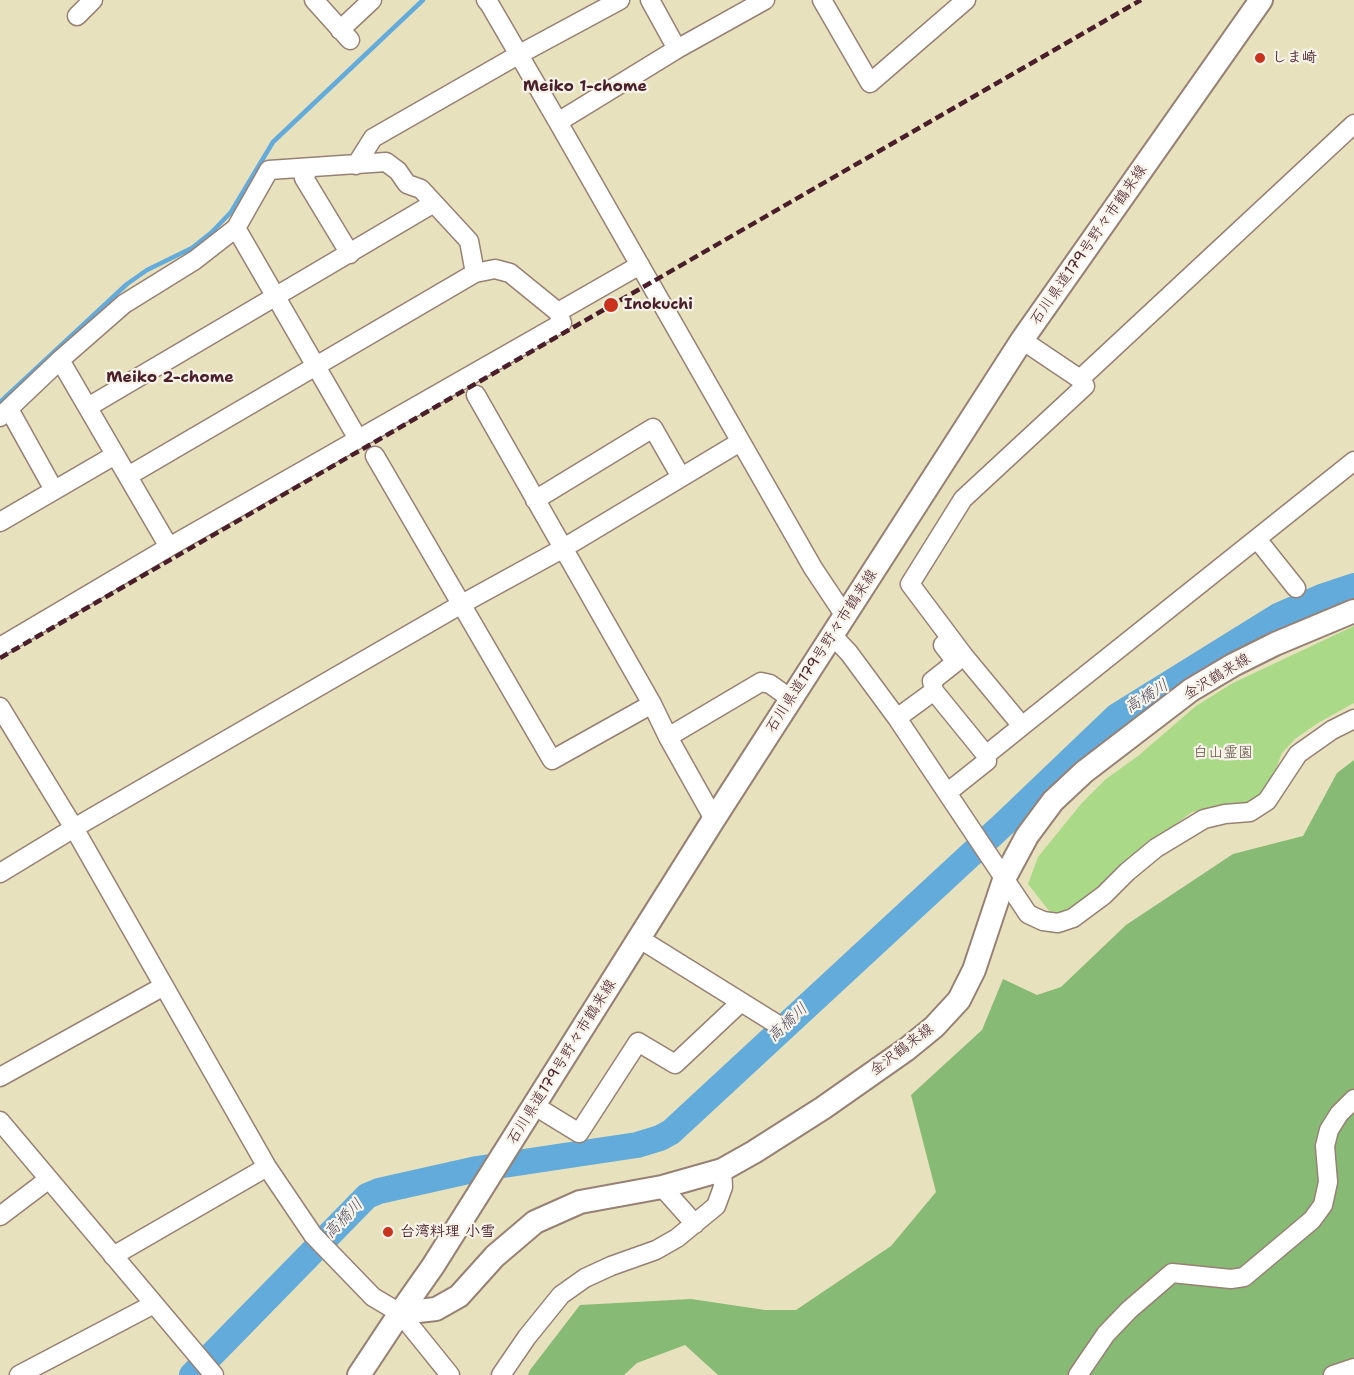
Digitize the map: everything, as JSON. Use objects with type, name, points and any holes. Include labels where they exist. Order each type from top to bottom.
[{"type":"main road","name":"石川県道179号野々市鶴来線","points":[[400,1313],[433,1266],[714,819],[1022,340],[1261,0]]},
{"type":"main road","name":"金沢鶴来線","points":[[400,1313],[436,1309],[459,1296],[495,1256],[535,1222],[580,1202],[662,1187],[722,1170],[823,1108],[934,1027],[959,1000],[974,970],[1005,877],[1027,836],[1053,801],[1084,772],[1191,690],[1275,644],[1354,611]]},
{"type":"main road","points":[[359,1375],[400,1313]]},
{"type":"street","points":[[77,16],[93,0]]},
{"type":"street","points":[[314,0],[345,35],[372,0]]},
{"type":"street","points":[[486,0],[813,568],[845,616]]},
{"type":"street","points":[[356,165],[373,138],[620,0]]},
{"type":"street","points":[[650,0],[677,49]]},
{"type":"street","points":[[558,122],[677,49],[765,0]]},
{"type":"street","points":[[822,0],[870,83],[966,0]]},
{"type":"street","points":[[1080,379],[1354,124]]},
{"type":"street","points":[[54,490],[4,413],[124,304],[195,260],[236,228],[269,170],[386,162],[398,171],[406,184],[421,189],[469,241],[475,273]]},
{"type":"street","points":[[309,168],[304,178],[350,254]]},
{"type":"street","points":[[88,407],[434,203]]},
{"type":"street","points":[[236,228],[358,439]]},
{"type":"street","points":[[558,312],[640,266]]},
{"type":"street","points":[[0,647],[169,547],[562,323],[558,312],[510,273],[495,269],[475,273],[128,476]]},
{"type":"street","points":[[1022,340],[1080,379],[1084,386],[963,499],[910,584],[1022,726]]},
{"type":"street","points":[[60,360],[169,547]]},
{"type":"street","points":[[476,396],[561,549],[652,704],[714,819]]},
{"type":"street","points":[[535,500],[653,428],[681,477]]},
{"type":"street","points":[[0,873],[460,605],[561,549],[740,442]]},
{"type":"street","points":[[0,522],[116,455]]},
{"type":"street","points":[[375,456],[552,760],[652,704]]},
{"type":"street","points":[[986,755],[1354,460]]},
{"type":"street","points":[[1257,539],[1296,588]]},
{"type":"street","points":[[913,605],[956,662],[932,681],[934,691],[986,755],[987,761],[948,792]]},
{"type":"street","points":[[832,635],[849,653],[897,718],[1028,914],[1043,921],[1058,923],[1073,918],[1104,895],[1127,872],[1156,849],[1204,819],[1250,812],[1267,801],[1298,754],[1332,730],[1354,719]]},
{"type":"street","points":[[668,737],[761,682],[770,684],[791,699]]},
{"type":"street","points":[[897,718],[934,691]]},
{"type":"street","points":[[0,707],[74,828],[267,1167],[320,1243],[373,1297],[400,1313],[450,1375]]},
{"type":"street","points":[[640,939],[775,1023]]},
{"type":"street","points":[[0,1077],[164,986]]},
{"type":"street","points":[[535,1106],[579,1132],[638,1042],[675,1064],[741,1002]]},
{"type":"street","points":[[1078,1375],[1106,1334],[1129,1310],[1172,1273],[1231,1279],[1244,1277],[1312,1220],[1323,1205],[1328,1182],[1325,1146],[1329,1130],[1339,1114],[1354,1099]]},
{"type":"street","points":[[0,1121],[207,1367]]},
{"type":"street","points":[[113,1256],[267,1167]]},
{"type":"street","points":[[501,1375],[527,1337],[561,1295],[585,1278],[610,1266],[656,1250],[677,1238],[716,1206],[723,1187],[722,1170]]},
{"type":"street","points":[[0,1216],[49,1179]]},
{"type":"street","points":[[662,1187],[695,1224]]},
{"type":"street","points":[[19,1375],[154,1304]]},
{"type":"street","points":[[1333,1375],[1354,1368]]},
{"type":"green space","name":"白山霊園","points":[[1354,626],[1354,703],[1295,739],[1282,753],[1269,787],[1262,798],[1244,805],[1192,812],[1130,858],[1076,907],[1062,913],[1050,912],[1028,884],[1038,857],[1081,804],[1106,779],[1138,756],[1196,706],[1233,683]]},
{"type":"green space","points":[[1354,760],[1354,1375],[718,1375],[685,1345],[637,1363],[624,1375],[528,1375],[580,1305],[691,1299],[765,1310],[796,1310],[891,1246],[936,1192],[911,1095],[982,1030],[1003,979],[1037,995],[1061,987],[1126,925],[1233,854],[1303,836],[1337,773]]},
{"type":"waterway","points":[[0,402],[127,284],[147,270],[192,248],[212,232],[231,212],[273,142],[423,0]]},
{"type":"waterway","name":"高橋川","points":[[192,1375],[367,1196],[379,1191],[477,1169],[637,1145],[671,1132],[1117,716],[1278,616],[1354,586]]},
{"type":"railway","points":[[0,658],[1141,0]]},
{"type":"place","name":"しま崎","points":[[1260,58]]},
{"type":"place","name":"Inokuchi","points":[[611,305]]},
{"type":"place","name":"台湾料理 小雪","points":[[388,1232]]},
{"type":"district","name":"Meiko 1-chome","points":[[585,87]]},
{"type":"district","name":"Meiko 2-chome","points":[[170,378]]}]
